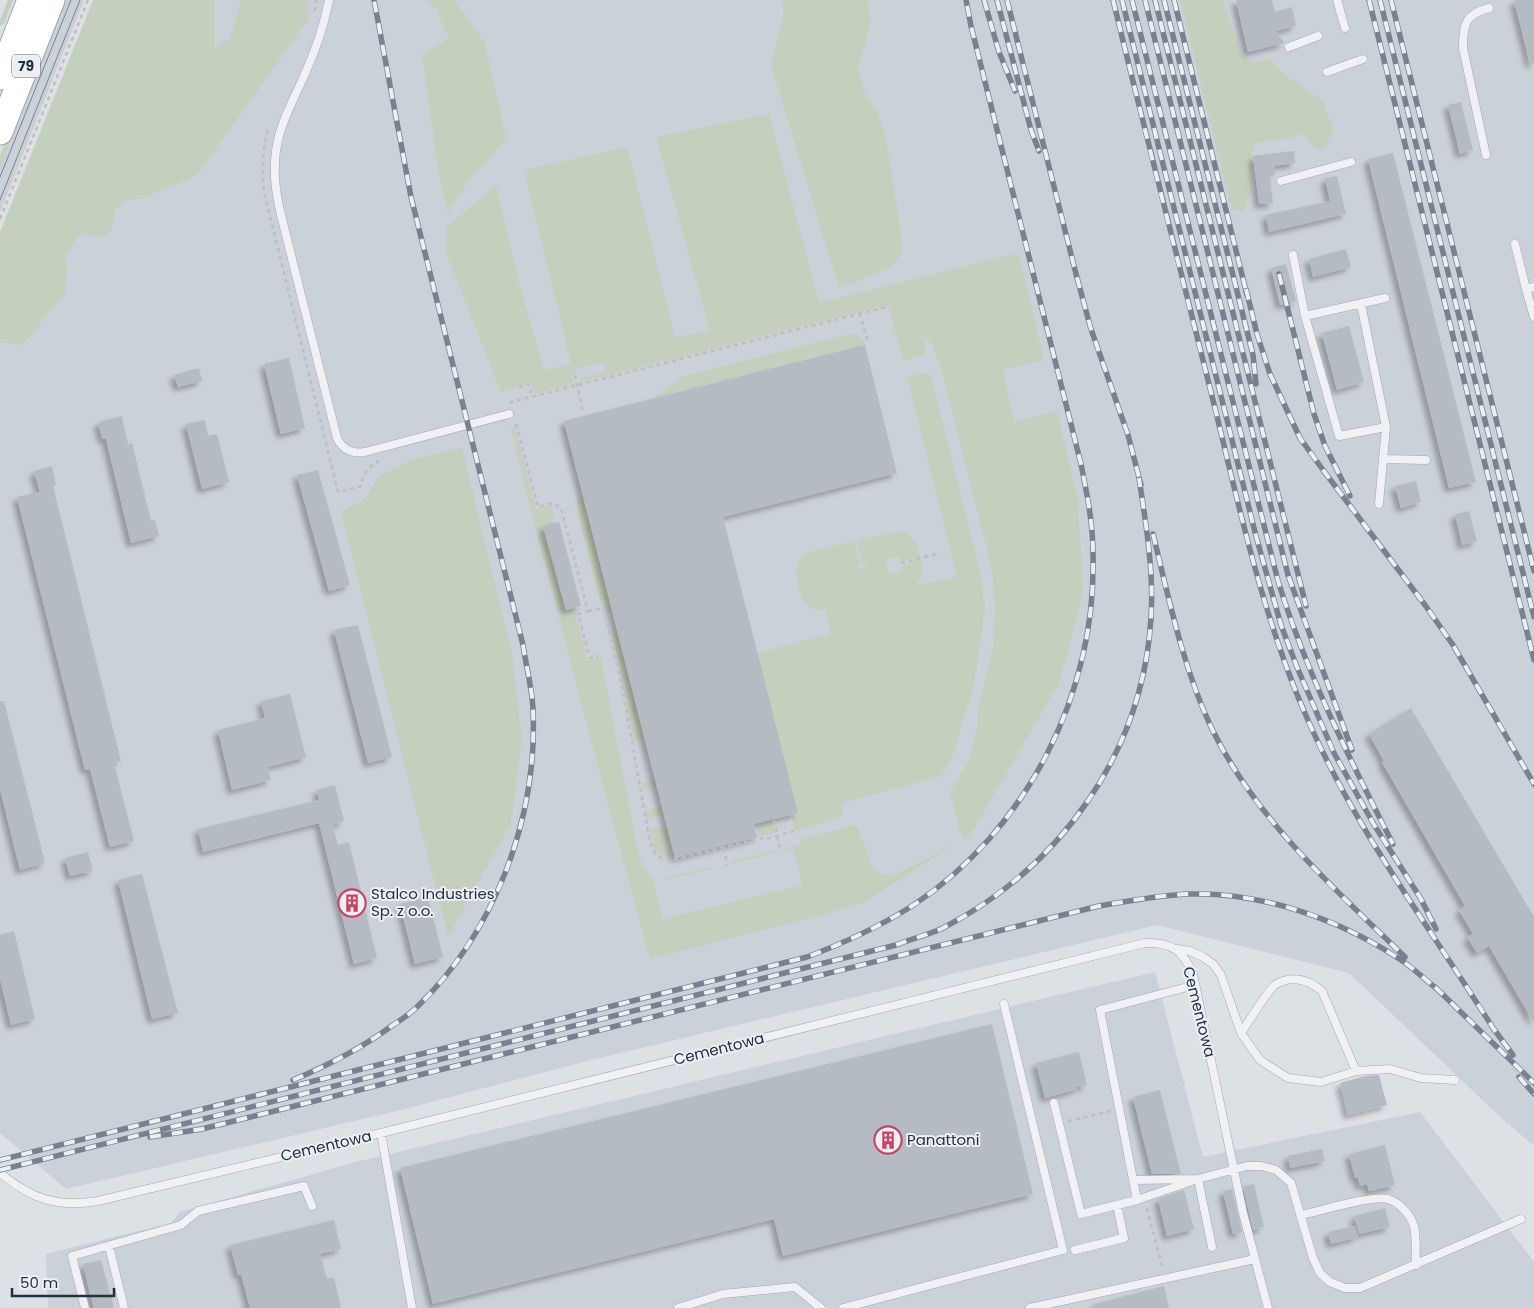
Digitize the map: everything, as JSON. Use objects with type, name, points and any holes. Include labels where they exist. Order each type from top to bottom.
[{"type":"main road","name":"79","points":[[0,77],[30,0]]},
{"type":"main road","name":"79","points":[[0,132],[52,0]]},
{"type":"lane","points":[[329,0],[314,53],[281,127],[274,171],[281,215],[337,438],[346,450],[365,452],[512,414]]},
{"type":"lane","points":[[1337,0],[1345,28]]},
{"type":"lane","points":[[1486,155],[1463,48],[1463,33],[1466,20],[1476,11],[1489,8]]},
{"type":"lane","points":[[1289,47],[1318,36]]},
{"type":"lane","points":[[1327,72],[1363,59]]},
{"type":"lane","points":[[1282,181],[1350,162]]},
{"type":"lane","points":[[1515,244],[1530,288],[1534,317]]},
{"type":"lane","points":[[1293,255],[1305,316],[1339,436],[1386,427]]},
{"type":"lane","points":[[1305,316],[1385,298]]},
{"type":"lane","points":[[1361,304],[1386,427],[1379,504]]},
{"type":"lane","points":[[1383,459],[1426,460]]},
{"type":"lane","name":"Cementowa","points":[[0,1174],[14,1185],[44,1200],[70,1204],[86,1203],[382,1133],[1145,943],[1164,944],[1177,949],[1186,958],[1190,966],[1243,1213],[1268,1308]]},
{"type":"lane","points":[[1177,949],[1203,957],[1213,964],[1221,975],[1241,1032],[1260,1060],[1288,1078],[1321,1082],[1356,1071],[1390,1069],[1421,1078],[1455,1080]]},
{"type":"lane","points":[[1241,1032],[1274,985],[1286,980],[1301,980],[1313,984],[1322,991],[1356,1071]]},
{"type":"lane","points":[[1141,1199],[1134,1180],[1100,1010],[1195,985]]},
{"type":"lane","points":[[843,1308],[1063,1250],[1004,1004]]},
{"type":"lane","points":[[1054,1103],[1081,1214],[1141,1199],[1198,1179],[1247,1166],[1261,1166],[1276,1170],[1291,1183],[1313,1258],[1320,1273],[1330,1282],[1345,1288],[1360,1288],[1521,1220]]},
{"type":"lane","points":[[382,1133],[412,1308]]},
{"type":"lane","points":[[1134,1180],[1198,1179]]},
{"type":"lane","points":[[1198,1179],[1212,1247]]},
{"type":"lane","points":[[85,1308],[72,1256],[181,1225],[198,1211],[304,1186],[312,1206]]},
{"type":"lane","points":[[1301,1215],[1374,1198],[1388,1199],[1400,1205],[1408,1214],[1414,1228],[1416,1265]]},
{"type":"lane","points":[[1075,1250],[1124,1238],[1117,1205]]},
{"type":"lane","points":[[109,1246],[124,1308]]},
{"type":"lane","points":[[1030,1308],[1255,1259]]},
{"type":"lane","points":[[678,1308],[723,1294],[795,1287],[821,1308]]},
{"type":"path","points":[[0,219],[88,0]]},
{"type":"path","points":[[314,14],[316,0]]},
{"type":"path","points":[[269,128],[264,144],[262,168],[264,192],[338,492],[361,486],[365,472],[370,466],[380,460],[390,458]]},
{"type":"path","points":[[588,611],[561,508],[552,503],[538,507],[512,414],[511,402],[886,306]]},
{"type":"path","points":[[860,313],[868,343]]},
{"type":"path","points":[[575,375],[583,412]]},
{"type":"path","points":[[519,387],[529,384],[532,397]]},
{"type":"path","points":[[512,425],[516,424]]},
{"type":"path","points":[[901,563],[940,553]]},
{"type":"path","points":[[599,656],[590,658],[578,614],[604,608],[624,697],[652,850],[659,857],[670,861],[794,831]]},
{"type":"path","points":[[774,820],[781,852]]},
{"type":"path","points":[[724,848],[727,864]]},
{"type":"path","points":[[1059,1124],[1120,1109]]},
{"type":"path","points":[[1141,1199],[1165,1279]]},
{"type":"shaded area","points":[[67,0],[83,0],[0,208],[0,168]]},
{"type":"shaded area","points":[[100,0],[1534,0],[1534,1146],[1497,1114],[1349,973],[1157,925],[591,1060],[401,1110],[66,1189],[0,1133],[0,255]]},
{"type":"shaded area","points":[[1155,972],[1203,1157],[1420,1112],[1534,1262],[1534,1308],[48,1308],[46,1254],[171,1223],[180,1212],[352,1163]]},
{"type":"green space","points":[[8,0],[13,0],[4,24],[0,26],[0,20]]},
{"type":"green space","points":[[61,0],[67,0],[0,168],[0,155]]},
{"type":"green space","points":[[84,0],[0,212],[0,208]]},
{"type":"green space","points":[[93,0],[215,0],[215,48],[230,39],[241,0],[308,0],[308,20],[197,175],[144,198],[123,201],[115,211],[112,227],[102,237],[94,237],[81,232],[65,256],[67,263],[66,294],[42,319],[37,330],[21,345],[0,342],[0,232]]},
{"type":"green space","points":[[425,0],[454,0],[485,43],[506,138],[488,161],[470,178],[448,213],[438,169],[422,54],[449,38],[435,7]]},
{"type":"green space","points":[[781,0],[866,0],[868,2],[870,23],[857,69],[865,92],[878,113],[886,139],[901,233],[902,252],[892,267],[839,288],[771,65],[784,13]]},
{"type":"green space","points":[[1180,0],[1223,0],[1241,55],[1254,62],[1271,59],[1283,74],[1322,100],[1334,131],[1322,151],[1312,146],[1304,133],[1286,139],[1255,143],[1251,157],[1252,190],[1243,211],[1232,210]]},
{"type":"green space","points":[[769,114],[819,303],[1018,253],[1044,360],[1003,370],[1014,422],[1057,411],[1078,499],[1083,593],[1059,683],[972,832],[964,839],[959,828],[950,792],[969,760],[977,728],[977,714],[993,647],[995,607],[992,573],[986,545],[941,367],[927,338],[924,339],[926,352],[924,355],[903,361],[888,305],[580,382],[579,378],[606,371],[604,362],[575,369],[576,373],[571,375],[573,384],[533,394],[530,382],[501,392],[445,250],[447,227],[496,185],[520,287],[544,370],[571,364],[524,170],[627,147],[675,338],[710,330],[656,137]]},
{"type":"green space","points":[[849,334],[860,336],[865,345],[651,399],[683,377],[692,374]]},
{"type":"green space","points":[[923,373],[929,374],[932,380],[981,574],[985,608],[975,680],[953,755],[941,776],[842,803],[843,816],[798,831],[795,830],[791,815],[798,812],[757,653],[830,634],[826,609],[809,607],[801,595],[797,574],[798,561],[806,554],[819,549],[854,541],[860,565],[855,566],[856,570],[868,567],[867,563],[863,564],[857,541],[901,531],[915,541],[920,557],[901,562],[899,556],[886,559],[889,574],[903,571],[901,565],[921,560],[921,575],[919,581],[914,586],[957,577],[907,377]]},
{"type":"green space","points":[[515,426],[536,509],[551,506],[555,523],[543,527],[566,611],[574,609],[588,661],[601,658],[639,858],[653,880],[662,919],[803,885],[793,849],[784,851],[783,849],[801,844],[800,840],[853,825],[858,828],[872,867],[882,874],[892,876],[956,844],[864,902],[818,916],[650,959],[511,429]]},
{"type":"green space","points":[[462,447],[512,654],[522,738],[511,824],[448,936],[341,512],[366,498],[378,477],[411,460]]},
{"type":"green space","points":[[583,495],[613,613],[607,614],[604,601],[600,601],[577,510],[577,500]]},
{"type":"green space","points":[[617,631],[645,740],[634,742],[612,632]]},
{"type":"green space","points":[[655,780],[657,787],[642,790],[642,783]]},
{"type":"green space","points":[[662,807],[664,815],[647,818],[646,810]]},
{"type":"green space","points":[[773,819],[776,833],[759,836],[756,824]]},
{"type":"green space","points":[[666,826],[672,847],[669,848],[671,859],[655,851],[649,829]]},
{"type":"green space","points":[[778,850],[779,852],[732,864],[731,861]]},
{"type":"green space","points":[[710,867],[712,869],[665,880],[667,878]]},
{"type":"building","points":[[1236,0],[1272,0],[1275,12],[1292,7],[1296,26],[1276,31],[1284,43],[1248,52]]},
{"type":"building","points":[[1514,0],[1534,0],[1534,63],[1530,64]]},
{"type":"building","points":[[1461,102],[1473,150],[1460,154],[1448,105]]},
{"type":"building","points":[[1294,151],[1295,163],[1274,166],[1275,175],[1270,176],[1273,203],[1259,204],[1253,156]]},
{"type":"building","points":[[1393,153],[1476,482],[1449,488],[1368,159]]},
{"type":"building","points":[[1337,176],[1346,214],[1269,232],[1266,215],[1330,201],[1325,178]]},
{"type":"building","points":[[1346,249],[1351,267],[1313,277],[1309,259]]},
{"type":"building","points":[[1286,264],[1296,301],[1280,305],[1271,268]]},
{"type":"building","points":[[1349,326],[1364,382],[1337,390],[1322,333]]},
{"type":"building","points":[[865,345],[897,473],[723,517],[798,813],[754,824],[757,837],[675,858],[564,421]]},
{"type":"building","points":[[289,358],[305,428],[281,434],[264,364]]},
{"type":"building","points":[[199,368],[202,381],[178,387],[174,375]]},
{"type":"building","points":[[122,416],[128,444],[132,443],[151,521],[155,520],[159,536],[131,543],[106,439],[102,438],[98,422]]},
{"type":"building","points":[[205,420],[208,436],[217,434],[229,482],[202,489],[186,424]]},
{"type":"building","points":[[52,466],[56,485],[53,486],[121,761],[114,763],[134,841],[110,847],[90,769],[85,770],[17,497],[40,492],[34,471]]},
{"type":"building","points":[[318,470],[350,585],[329,591],[297,475]]},
{"type":"building","points":[[1416,481],[1421,502],[1401,508],[1395,486]]},
{"type":"building","points":[[1469,511],[1477,541],[1462,545],[1455,514]]},
{"type":"building","points":[[559,522],[581,606],[566,610],[543,526]]},
{"type":"building","points":[[358,625],[392,757],[368,763],[334,630]]},
{"type":"building","points":[[290,694],[306,757],[268,767],[271,780],[232,790],[218,730],[265,718],[261,701]]},
{"type":"building","points":[[0,701],[4,701],[45,863],[20,870],[0,789]]},
{"type":"building","points":[[1411,708],[1534,917],[1534,1023],[1489,946],[1477,953],[1467,937],[1473,934],[1459,910],[1465,906],[1382,762],[1384,761],[1369,734]]},
{"type":"building","points":[[335,785],[344,821],[333,825],[338,845],[349,842],[377,958],[354,964],[319,823],[203,852],[198,829],[319,800],[317,790]]},
{"type":"building","points":[[88,852],[93,871],[70,876],[65,858]]},
{"type":"building","points":[[142,874],[178,1013],[152,1019],[118,880]]},
{"type":"building","points":[[428,897],[443,957],[415,964],[400,904]]},
{"type":"building","points":[[14,931],[35,1019],[11,1025],[0,979],[0,935]]},
{"type":"building","points":[[992,1024],[1033,1194],[783,1256],[774,1219],[433,1304],[400,1168]]},
{"type":"building","points":[[1079,1052],[1087,1085],[1045,1098],[1036,1063]]},
{"type":"building","points":[[1379,1075],[1387,1105],[1348,1115],[1340,1083],[1366,1076]]},
{"type":"building","points":[[1160,1090],[1181,1174],[1152,1174],[1133,1097]]},
{"type":"building","points":[[1385,1145],[1395,1185],[1369,1191],[1367,1184],[1360,1186],[1358,1177],[1355,1178],[1349,1154]]},
{"type":"building","points":[[1322,1149],[1325,1161],[1290,1168],[1288,1156]]},
{"type":"building","points":[[1254,1184],[1264,1227],[1253,1230],[1243,1186]]},
{"type":"building","points":[[1232,1189],[1242,1232],[1233,1234],[1223,1191]]},
{"type":"building","points":[[1184,1190],[1194,1229],[1167,1236],[1158,1199]]},
{"type":"building","points":[[1385,1208],[1390,1227],[1359,1234],[1354,1216]]},
{"type":"building","points":[[334,1220],[341,1249],[320,1254],[327,1279],[334,1277],[341,1308],[250,1308],[241,1274],[238,1275],[230,1245]]},
{"type":"building","points":[[1355,1226],[1358,1237],[1331,1244],[1328,1232]]},
{"type":"building","points":[[101,1260],[114,1308],[94,1308],[90,1294],[83,1264]]},
{"type":"building","points":[[1164,1286],[1169,1308],[1095,1308],[1094,1304]]},
{"type":"tram line","points":[[0,177],[71,0]]},
{"type":"tram line","points":[[0,200],[80,0]]},
{"type":"railway","points":[[293,1080],[357,1049],[381,1033],[417,1007],[445,977],[469,944],[489,908],[506,870],[519,831],[528,791],[533,750],[533,709],[523,645],[411,197],[374,0]]},
{"type":"railway","points":[[0,1160],[807,957],[861,934],[912,906],[953,875],[990,838],[1021,797],[1048,753],[1068,706],[1083,656],[1091,605],[1093,542],[1081,464],[966,0]]},
{"type":"railway","points":[[984,0],[999,52],[1015,91]]},
{"type":"railway","points":[[997,0],[1031,130],[1039,151]]},
{"type":"railway","points":[[1007,0],[1091,329],[1128,435],[1141,485]]},
{"type":"railway","points":[[1113,0],[1243,524],[1265,603],[1291,680],[1326,759],[1370,838],[1493,1028],[1513,1055]]},
{"type":"railway","points":[[1122,0],[1256,536],[1281,625],[1334,753],[1373,823],[1421,899],[1436,929]]},
{"type":"railway","points":[[1132,0],[1278,581],[1302,649],[1330,715],[1393,844]]},
{"type":"railway","points":[[1145,0],[1288,575],[1352,750]]},
{"type":"railway","points":[[1155,0],[1306,606]]},
{"type":"railway","points":[[1164,0],[1253,355],[1256,384]]},
{"type":"railway","points":[[1174,0],[1247,295]]},
{"type":"railway","points":[[1369,0],[1534,660]]},
{"type":"railway","points":[[1380,0],[1534,617]]},
{"type":"railway","points":[[1391,0],[1534,571]]},
{"type":"railway","points":[[1279,274],[1314,414],[1325,446],[1350,496]]},
{"type":"railway","points":[[1246,289],[1257,334],[1270,374],[1300,438],[1453,645],[1534,784]]},
{"type":"railway","points":[[0,1170],[896,945],[943,928],[985,903],[1024,873],[1059,838],[1088,800],[1113,759],[1132,714],[1145,667],[1152,600],[1149,548],[1139,478]]},
{"type":"railway","points":[[1153,534],[1171,608],[1193,682],[1212,729],[1230,762],[1251,794],[1299,852],[1405,957]]},
{"type":"railway","points":[[150,1137],[202,1129],[1099,906],[1144,898],[1190,894],[1217,895],[1272,903],[1298,911],[1325,920],[1375,944],[1403,962],[1439,991]]},
{"type":"railway","points":[[1435,987],[1534,1083]]},
{"type":"railway","points":[[1519,1077],[1534,1094]]},
{"type":"place","name":"Stalco Industries Sp. z o.o.","points":[[352,903]]},
{"type":"place","name":"Panattoni","points":[[888,1140]]}]
